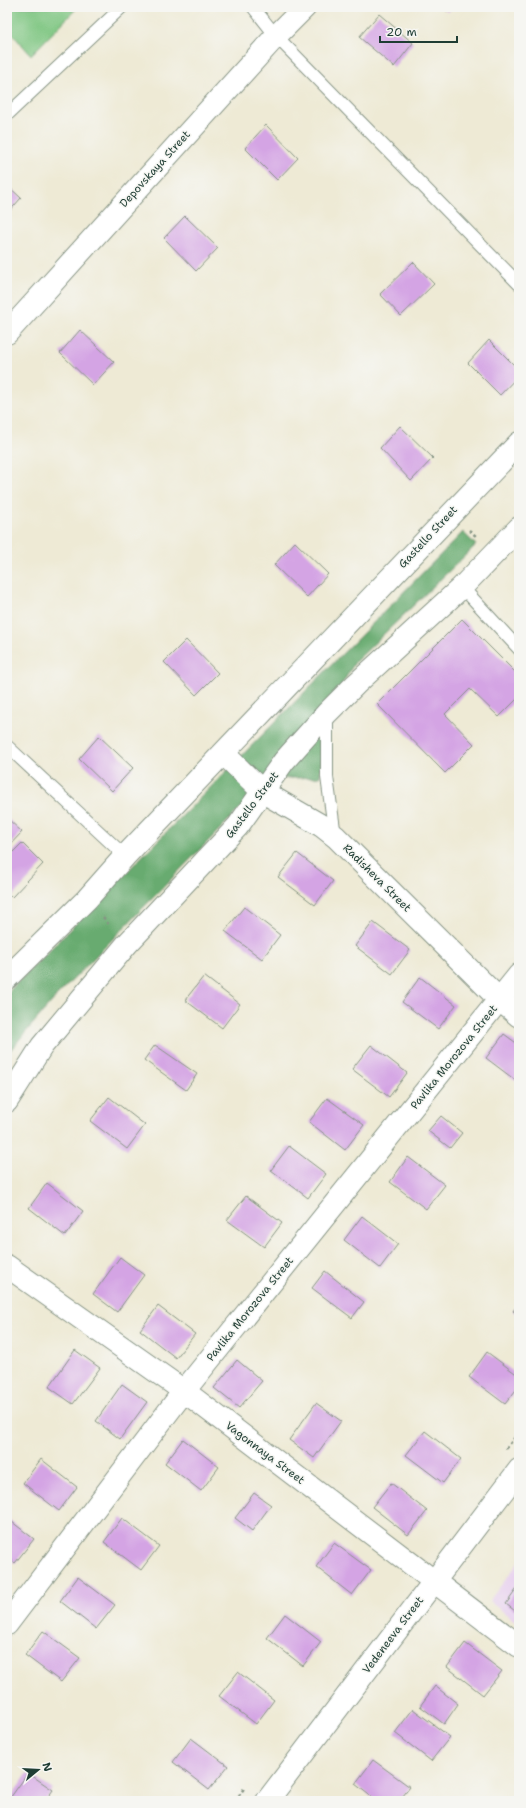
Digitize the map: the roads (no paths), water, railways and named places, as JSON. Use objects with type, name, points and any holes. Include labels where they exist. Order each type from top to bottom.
[{"type":"street","name":"Depovskaya Street","points":[[7,333],[276,36],[305,7]]},
{"type":"street","name":"Gastello Street","points":[[7,978],[87,899],[125,856],[224,754],[519,443]]},
{"type":"street","name":"Gastello Street","points":[[7,1101],[42,1046],[127,944],[238,826],[284,761],[327,713],[356,684],[462,587],[519,528]]},
{"type":"street","name":"Radisheva Street","points":[[224,754],[263,792],[322,826],[336,837],[500,1000],[519,1016]]},
{"type":"street","name":"Pavlika Morozova Street","points":[[7,1624],[184,1391],[519,975]]},
{"type":"street","name":"Vagonnaya Street","points":[[7,1266],[184,1391],[519,1646]]},
{"type":"street","name":"Vedeneeva Street","points":[[267,1801],[519,1470]]},
{"type":"lane","points":[[7,113],[122,7]]},
{"type":"lane","points":[[253,7],[276,36],[519,284]]},
{"type":"lane","points":[[462,587],[519,649]]},
{"type":"lane","points":[[327,713],[327,777],[336,837]]},
{"type":"lane","points":[[7,746],[125,856]]}]
